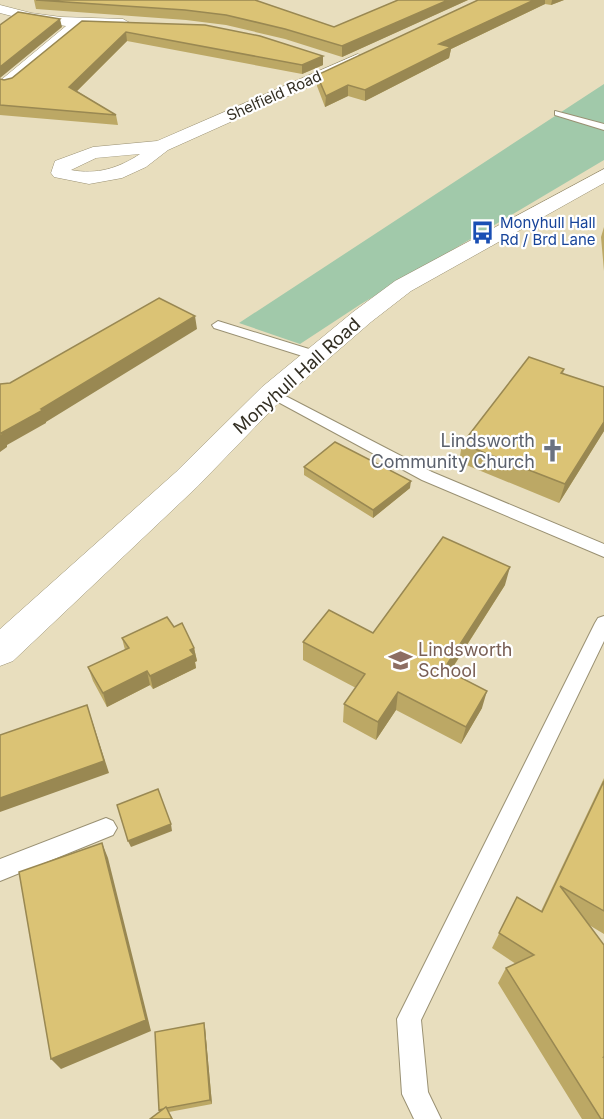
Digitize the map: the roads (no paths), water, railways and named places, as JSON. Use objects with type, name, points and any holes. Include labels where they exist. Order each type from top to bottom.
[{"type":"street","points":[[0,9],[31,18],[78,24],[140,23]]},
{"type":"street","points":[[7,83],[78,24]]},
{"type":"street","name":"Shelfield Road","points":[[161,146],[377,50]]},
{"type":"street","points":[[324,57],[345,65]]},
{"type":"street","name":"Monyhull Hall Road","points":[[0,651],[188,479],[273,393],[362,316],[403,286],[604,175]]},
{"type":"lane","points":[[558,113],[604,127]]},
{"type":"lane","points":[[218,325],[317,356]]},
{"type":"lane","points":[[273,393],[427,476],[604,551]]},
{"type":"lane","points":[[428,1119],[415,1094],[409,1019],[604,623]]},
{"type":"lane","points":[[0,870],[106,828]]},
{"type":"place","name":"Monyhull Hall Rd / Brd Lane","points":[[482,232]]},
{"type":"place","name":"Lindsworth Community Church","points":[[553,451]]},
{"type":"place","name":"Lindsworth School","points":[[400,660]]}]
